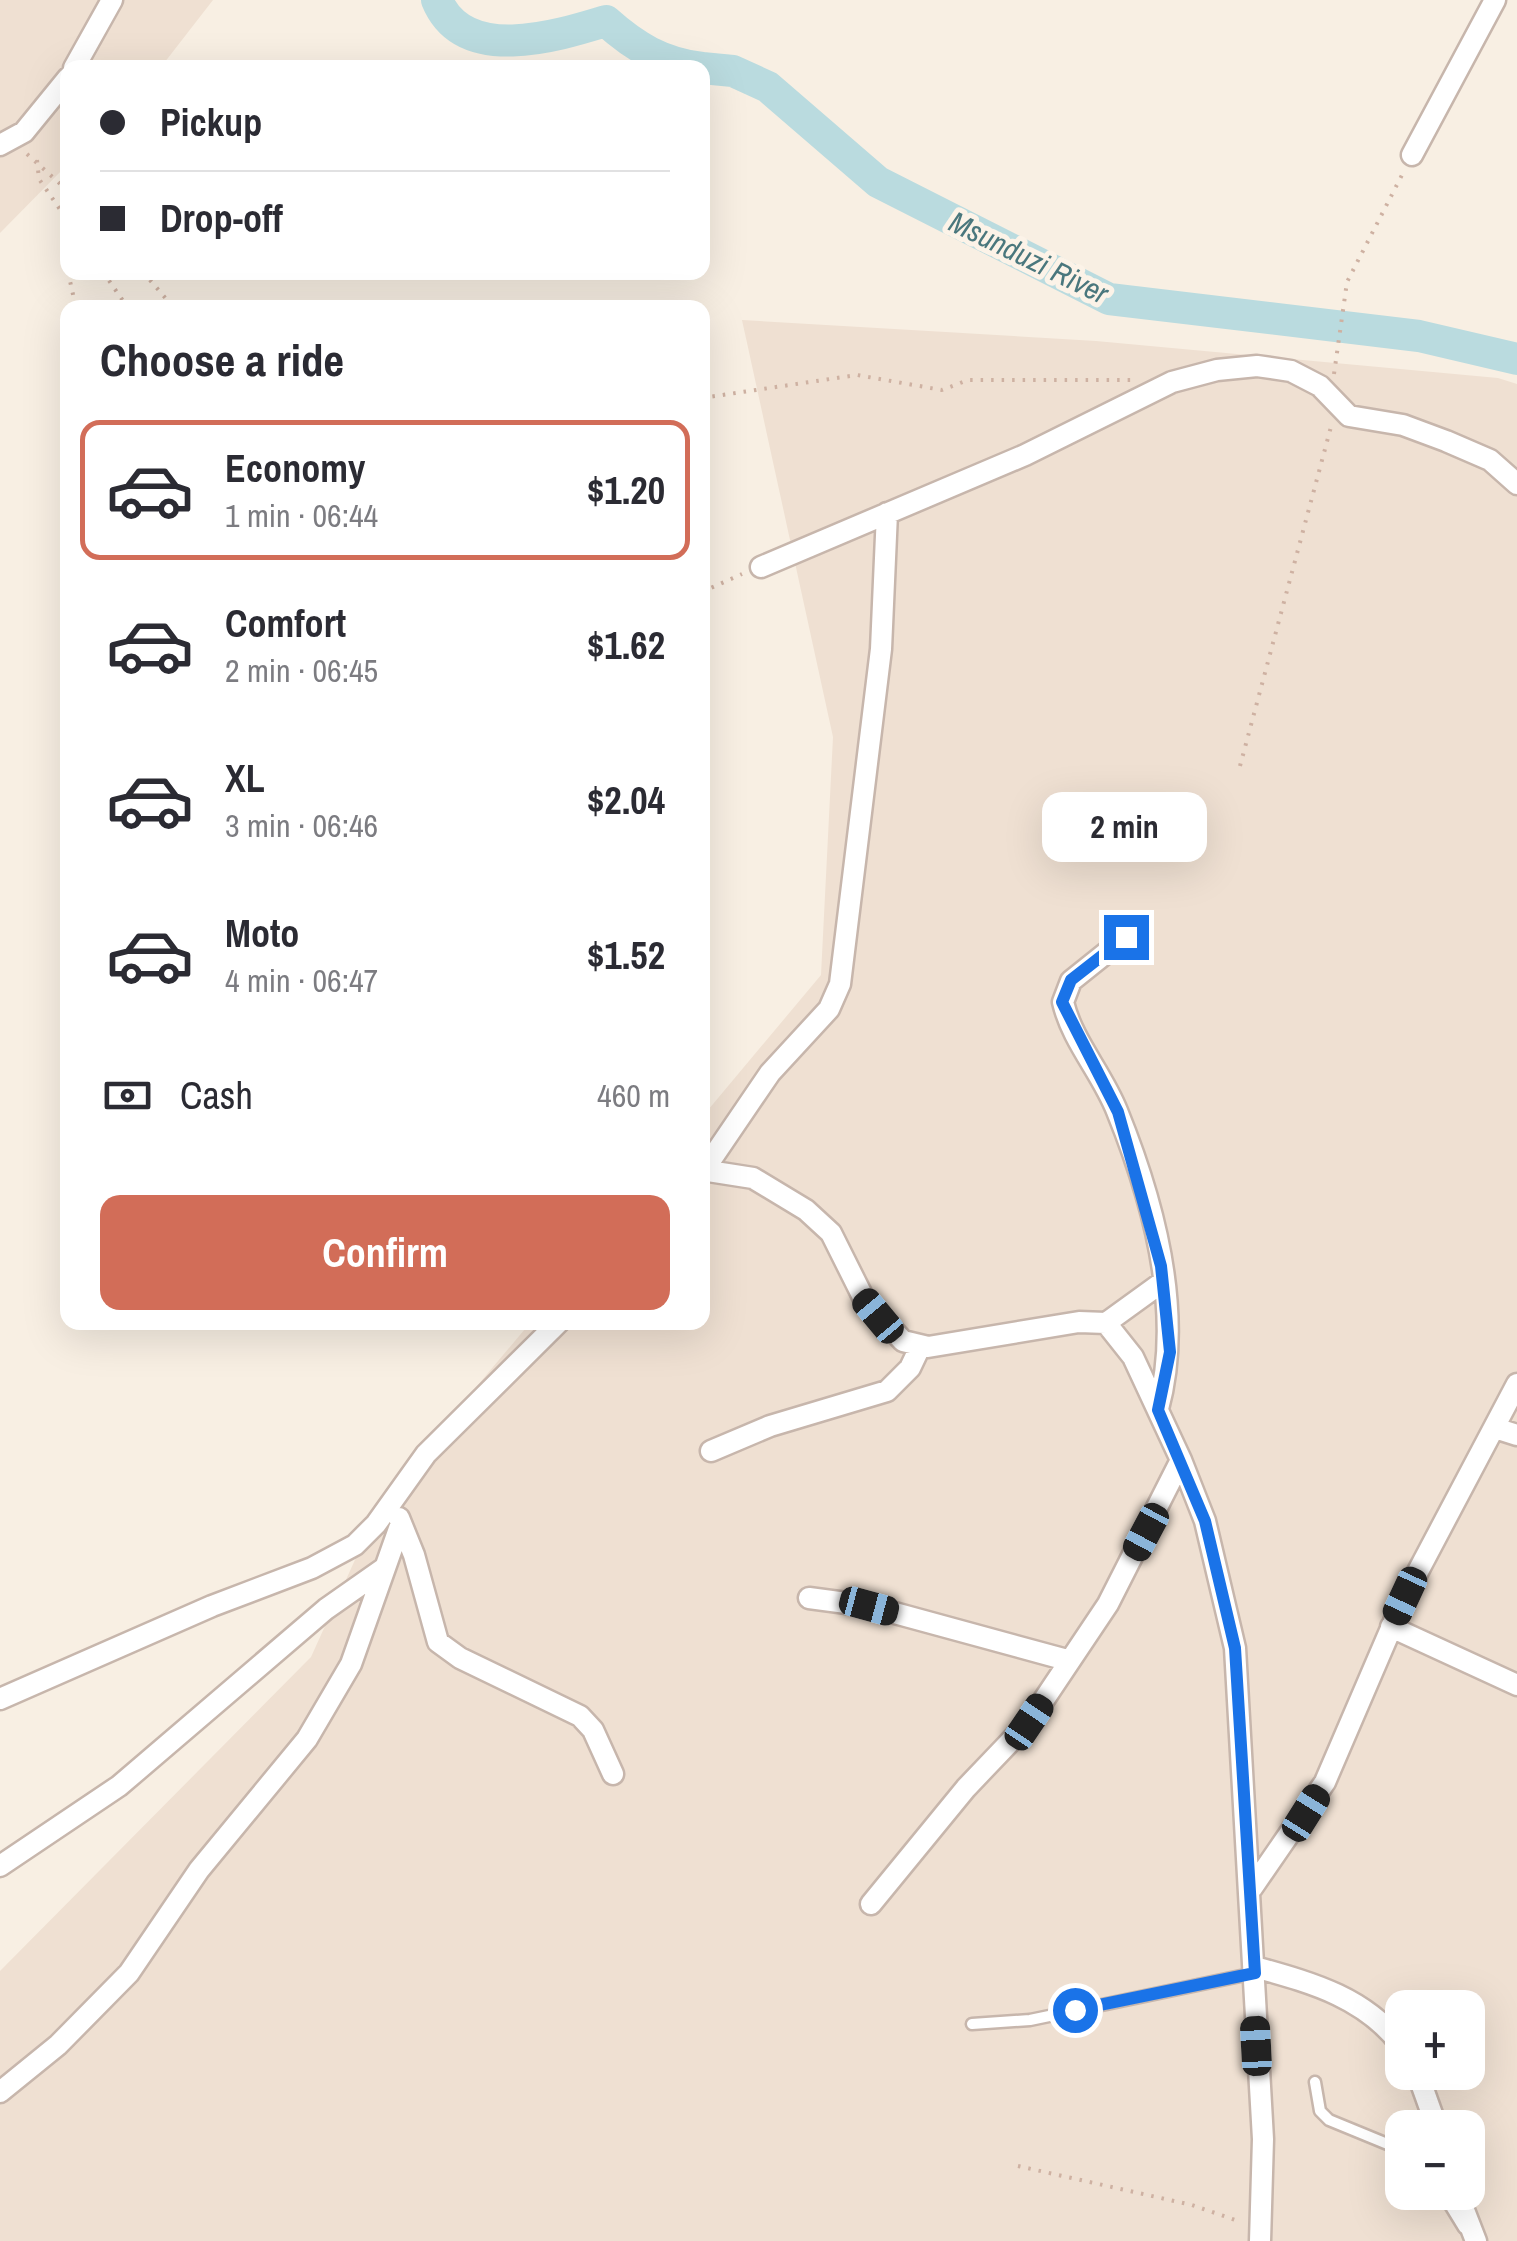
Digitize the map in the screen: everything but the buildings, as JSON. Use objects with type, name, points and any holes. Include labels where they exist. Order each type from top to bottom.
[{"type":"street","points":[[78,60],[112,0]]},
{"type":"street","points":[[1412,155],[1495,0]]},
{"type":"street","points":[[4,144],[24,132],[60,88]]},
{"type":"street","points":[[761,567],[1025,456],[1172,382],[1197,374],[1256,366],[1291,371],[1320,386],[1349,416],[1403,425],[1490,460],[1517,484]]},
{"type":"street","points":[[710,1159],[770,1073],[829,1008],[840,984],[881,649],[887,513]]},
{"type":"street","points":[[1126,937],[1071,980],[1062,1002],[1118,1112],[1164,1281],[1170,1352],[1158,1410]]},
{"type":"street","points":[[710,1169],[753,1178],[806,1210],[831,1233],[864,1299],[892,1332],[920,1347],[1079,1322],[1106,1323],[1164,1281]]},
{"type":"street","points":[[1106,1323],[1133,1357],[1181,1460],[1205,1521],[1235,1648],[1252,1888],[1263,2138],[1260,2235]]},
{"type":"street","points":[[0,1699],[212,1606],[312,1568],[355,1545],[426,1454],[551,1330]]},
{"type":"street","points":[[711,1451],[746,1434],[887,1391],[910,1368],[920,1347]]},
{"type":"street","points":[[1252,1888],[1325,1782],[1391,1627],[1517,1384]]},
{"type":"street","points":[[1495,1428],[1517,1435]]},
{"type":"street","points":[[871,1904],[966,1788],[1029,1722],[1108,1604],[1181,1460]]},
{"type":"street","points":[[392,1502],[438,1642],[460,1658],[580,1716],[593,1730],[613,1774]]},
{"type":"street","points":[[0,2092],[58,2045],[130,1973],[199,1870],[306,1740],[351,1664],[401,1524]]},
{"type":"street","points":[[0,1866],[119,1786],[326,1609],[384,1569]]},
{"type":"street","points":[[808,1598],[869,1606],[1067,1660]]},
{"type":"street","points":[[1391,1627],[1517,1684]]},
{"type":"street","points":[[1255,1970],[1341,1994],[1372,2013],[1385,2027]]},
{"type":"street","points":[[1464,2210],[1475,2241]]},
{"type":"lane","points":[[972,2024],[1030,2020],[1255,1970]]},
{"type":"lane","points":[[1315,2082],[1320,2111],[1329,2120],[1385,2143]]},
{"type":"lane","points":[[1454,2210],[1475,2241]]},
{"type":"path","points":[[4,144],[37,160],[60,183]]},
{"type":"path","points":[[1240,766],[1336,406],[1336,362],[1347,282],[1412,155]]},
{"type":"path","points":[[37,160],[39,180],[60,210]]},
{"type":"path","points":[[150,280],[167,300]]},
{"type":"path","points":[[710,397],[857,375],[942,390],[968,380],[1138,380]]},
{"type":"path","points":[[710,589],[761,567]]},
{"type":"path","points":[[1018,2166],[1192,2204],[1260,2235]]},
{"type":"shaded area","points":[[0,0],[213,0],[166,60],[60,60],[60,172],[0,233]]},
{"type":"shaded area","points":[[742,320],[1096,341],[1498,378],[1517,384],[1517,2241],[0,2241],[0,1971],[311,1657],[383,1498],[524,1330],[710,1330],[710,1108],[821,975],[833,737]]},
{"type":"waterway","name":"Msunduzi River","points":[[437,0],[450,20],[468,33],[489,39],[538,38],[606,21],[628,39],[669,60]]},
{"type":"waterway","name":"Msunduzi River","points":[[710,69],[733,71],[768,87],[878,182],[1109,299],[1419,336],[1517,359]]},
{"type":"route","points":[[1075,2010],[1255,1973],[1235,1648],[1205,1521],[1158,1410],[1170,1352],[1169,1311],[1161,1266],[1118,1112],[1062,1002],[1071,980],[1126,937]]}]
